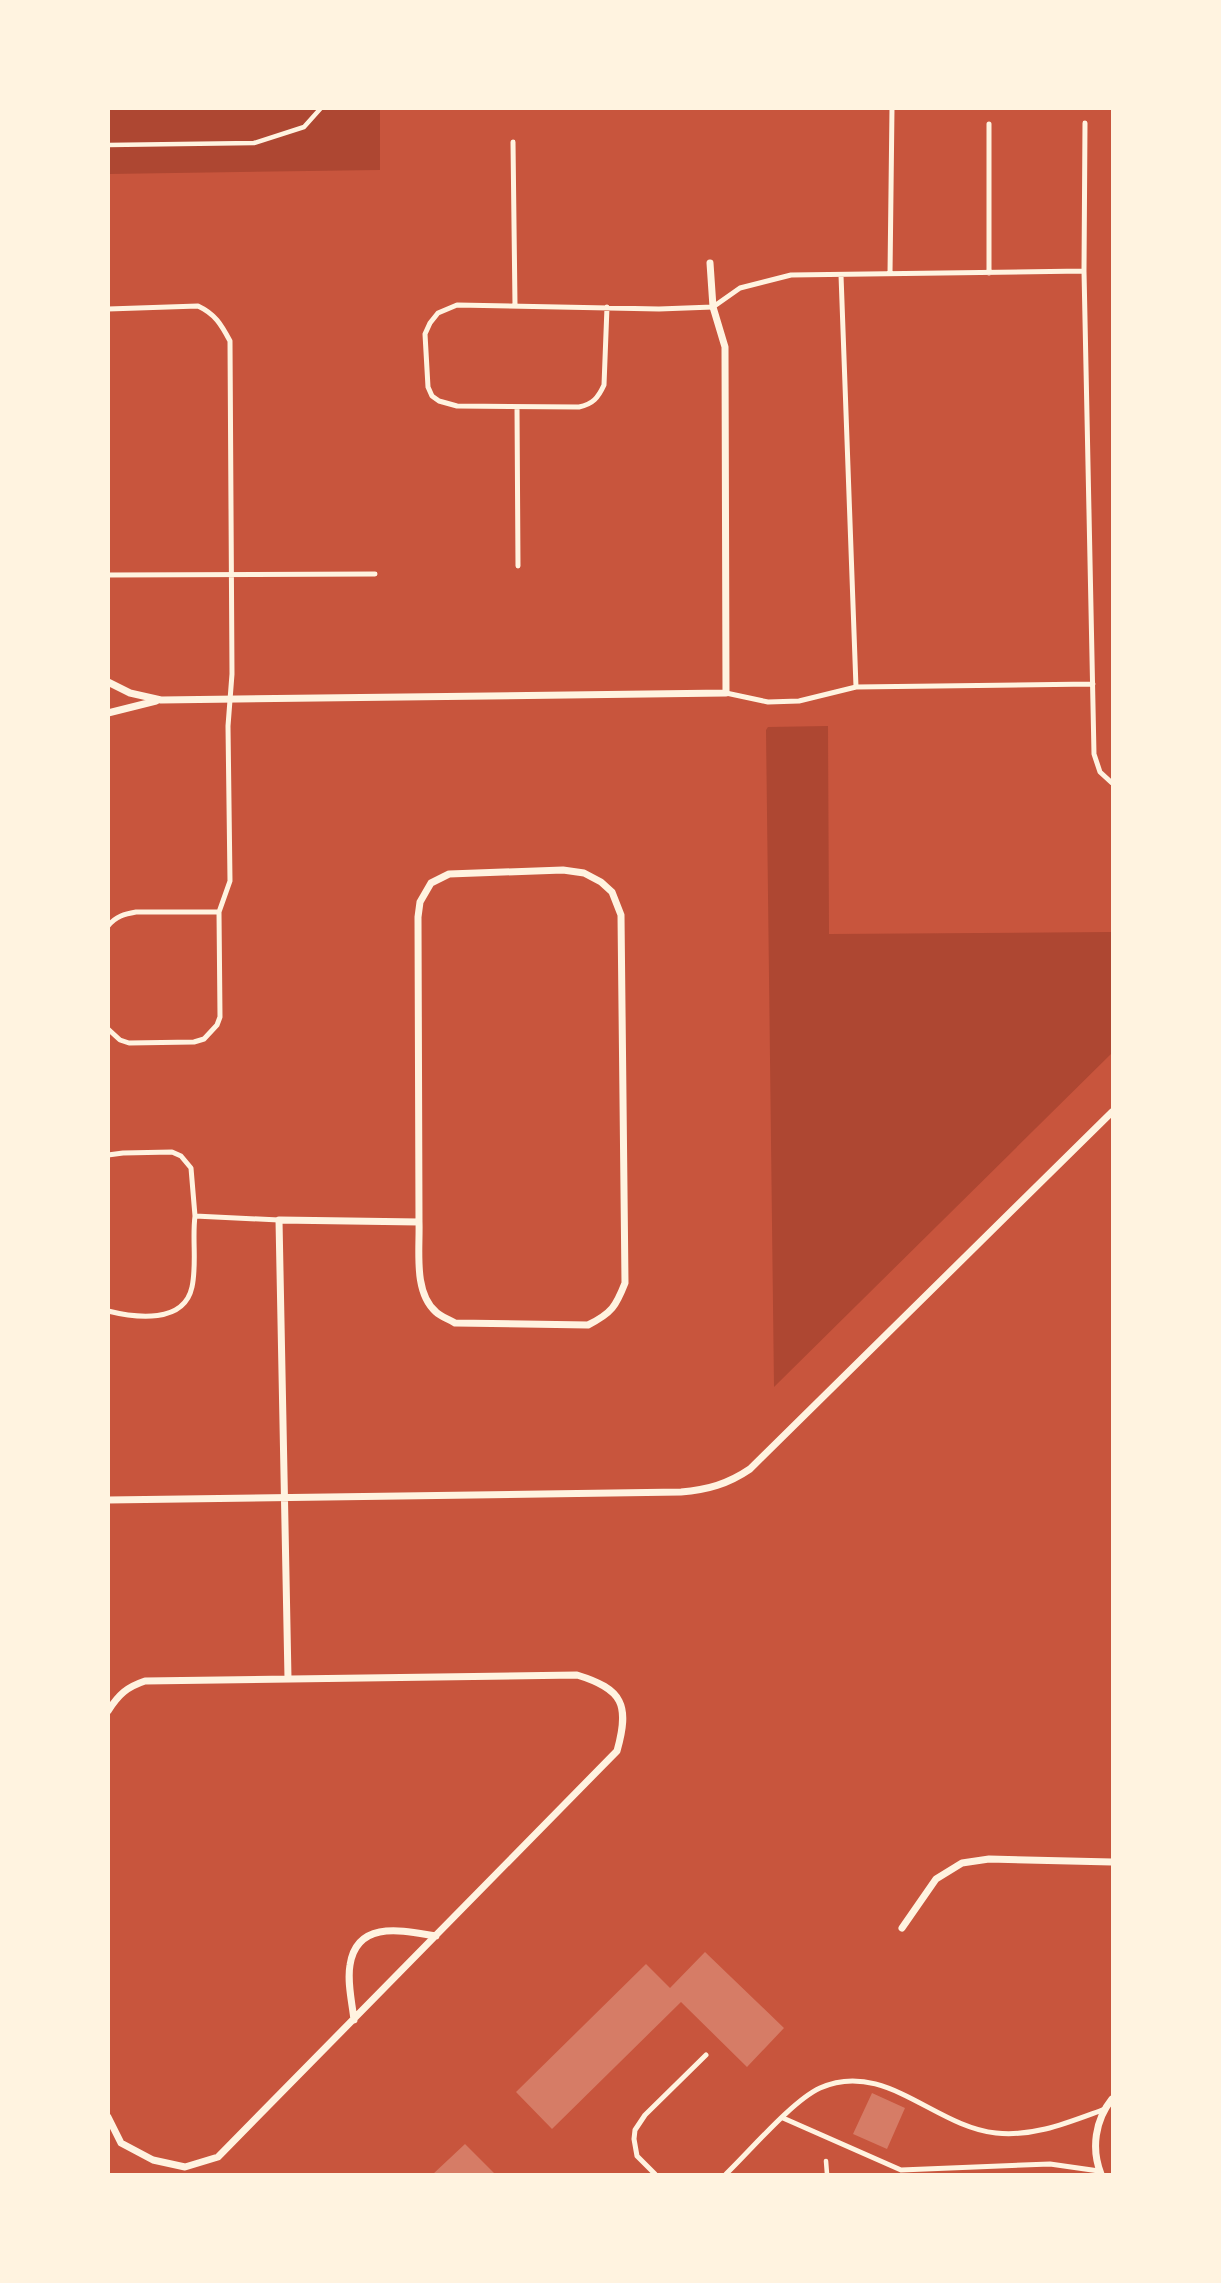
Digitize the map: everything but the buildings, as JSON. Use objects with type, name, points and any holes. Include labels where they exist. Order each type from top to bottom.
[{"type":"street","points":[[108,713],[160,700],[726,693],[725,347],[713,307],[710,263]]},
{"type":"street","points":[[108,682],[130,693],[160,700]]},
{"type":"street","points":[[563,870],[584,873],[612,892],[621,915],[625,1283],[616,1305],[606,1316],[588,1325],[455,1323],[436,1313],[427,1302],[421,1284],[419,1222],[420,902],[432,883],[449,874],[563,870]]},
{"type":"street","points":[[108,1500],[681,1492],[716,1487],[750,1469],[764,1456],[1112,1112]]},
{"type":"street","points":[[288,1678],[279,1220],[419,1222]]},
{"type":"street","points":[[108,1711],[128,1687],[145,1681],[577,1675],[603,1683],[621,1701],[623,1728],[617,1751],[218,2157],[185,2167],[153,2160],[121,2143],[108,2117]]},
{"type":"street","points":[[902,1928],[936,1879],[962,1863],[989,1859],[1112,1862]]},
{"type":"street","points":[[354,2020],[349,1967],[353,1952],[359,1944],[381,1930],[436,1936]]},
{"type":"street","points":[[1100,2173],[1095,2150],[1097,2129],[1104,2109],[1112,2099]]},
{"type":"lane","points":[[890,274],[892,108]]},
{"type":"lane","points":[[1085,123],[1084,271],[1094,754],[1100,772],[1112,782]]},
{"type":"lane","points":[[989,124],[989,272]]},
{"type":"lane","points":[[513,142],[515,305]]},
{"type":"lane","points":[[607,307],[604,385],[600,395],[590,405],[457,406],[432,396],[428,387],[425,334],[438,313],[457,305],[713,307],[740,288],[791,275],[1084,271]]},
{"type":"lane","points":[[841,275],[856,688]]},
{"type":"lane","points":[[108,309],[198,306],[221,323],[230,341],[231,575],[230,881],[219,912],[220,1017],[212,1033],[194,1042],[138,1043],[120,1040],[108,1030]]},
{"type":"lane","points":[[517,407],[518,566]]},
{"type":"lane","points":[[108,575],[375,574]]},
{"type":"lane","points":[[726,693],[768,702],[799,701],[856,688],[1093,684]]},
{"type":"lane","points":[[108,926],[124,914],[136,912],[219,912]]},
{"type":"lane","points":[[108,1156],[172,1152],[181,1156],[191,1168],[195,1216],[192,1287],[187,1299],[171,1313],[157,1316],[108,1311]]},
{"type":"lane","points":[[195,1216],[279,1220]]},
{"type":"lane","points":[[654,2175],[638,2156],[635,2130],[646,2115],[706,2054]]},
{"type":"lane","points":[[726,2175],[783,2118],[818,2089],[831,2084],[854,2080],[873,2081],[970,2126],[995,2133],[1035,2133],[1104,2109]]},
{"type":"lane","points":[[783,2118],[901,2170],[1051,2164],[1100,2173]]},
{"type":"path","points":[[108,145],[254,143],[304,127],[321,108]]},
{"type":"shaded area","points":[[108,109],[380,109],[380,170],[109,174]]},
{"type":"shaded area","points":[[828,726],[829,934],[1112,932],[1112,1053],[774,1387],[766,730],[768,727]]}]
